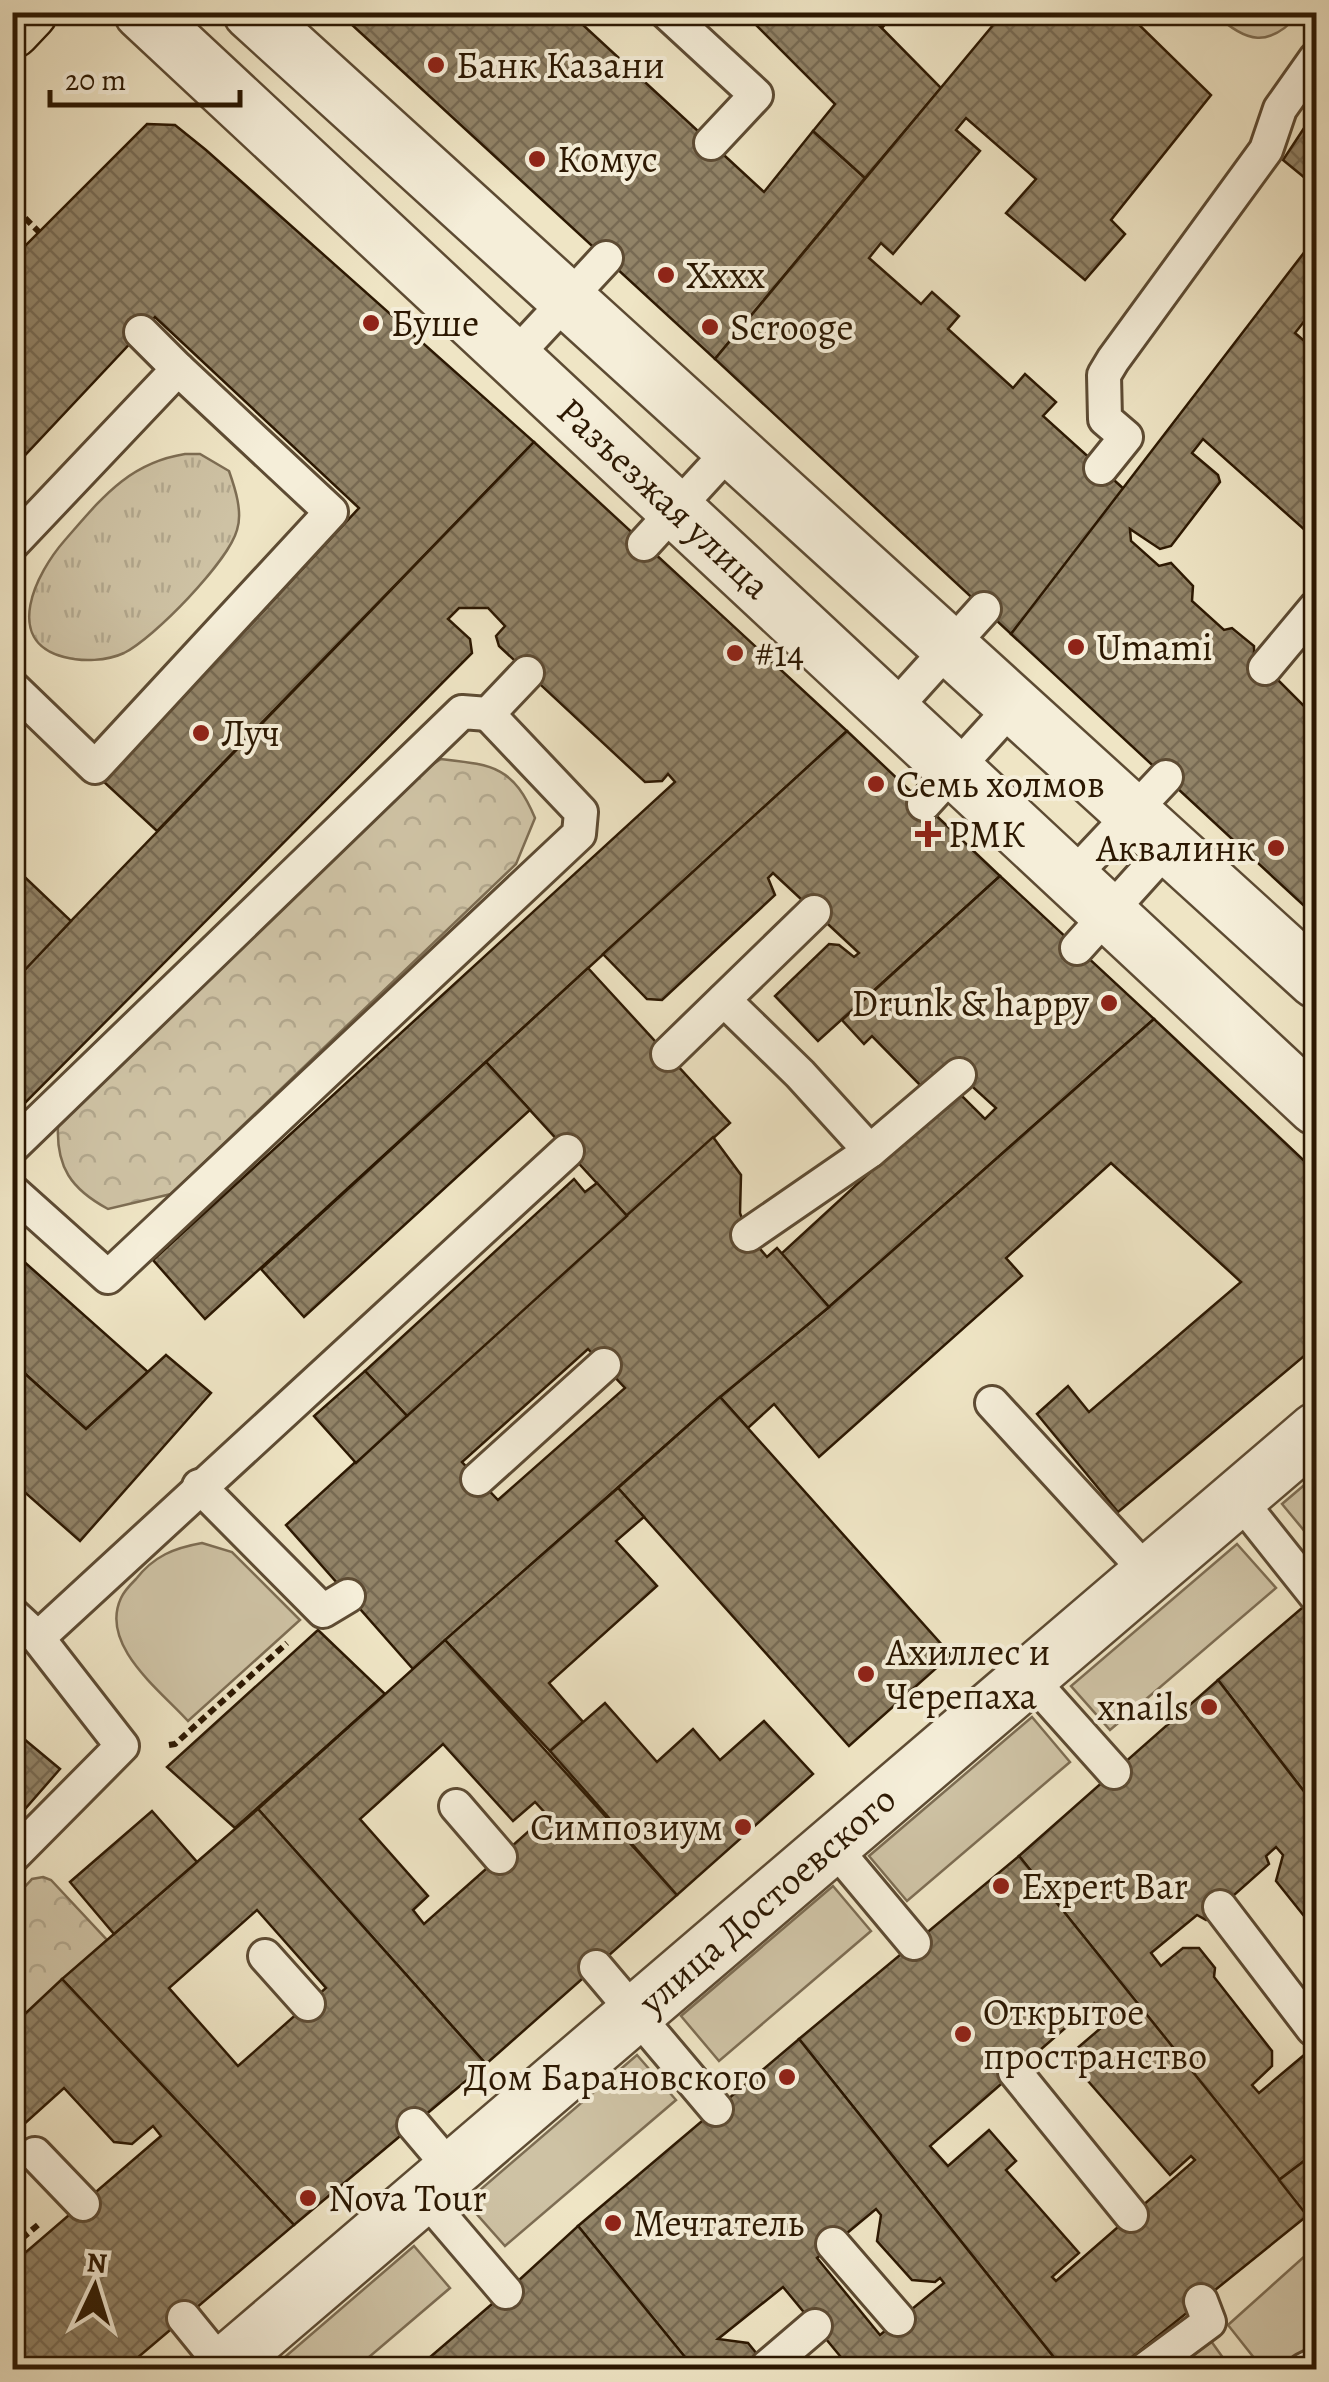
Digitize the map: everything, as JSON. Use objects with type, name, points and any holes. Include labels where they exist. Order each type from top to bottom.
[{"type":"main road","points":[[12,30],[29,12]]},
{"type":"street","name":"Разъезжая улица","points":[[142,12],[513,358],[660,527],[892,711],[940,787],[1316,1107]]},
{"type":"street","points":[[251,12],[731,449],[967,628],[1014,706],[1156,812],[1316,980]]},
{"type":"street","name":"улица Достоевского","points":[[221,2368],[1316,1431]]},
{"type":"lane","points":[[666,12],[756,95],[711,143]]},
{"type":"lane","points":[[1101,468],[1126,438],[1105,419],[1104,375],[1266,150],[1280,110],[1316,58]]},
{"type":"lane","points":[[513,358],[606,258]]},
{"type":"lane","points":[[12,687],[94,767],[331,512],[141,332]]},
{"type":"lane","points":[[12,544],[178,369]]},
{"type":"lane","points":[[660,527],[731,449]]},
{"type":"lane","points":[[1265,668],[1316,608]]},
{"type":"lane","points":[[892,711],[967,628]]},
{"type":"lane","points":[[488,714],[527,672]]},
{"type":"lane","points":[[940,787],[1014,706]]},
{"type":"lane","points":[[12,1147],[462,712],[488,714],[581,812],[579,834],[108,1277],[12,1191]]},
{"type":"lane","points":[[1086,913],[1156,812]]},
{"type":"lane","points":[[1086,913],[1156,812]]},
{"type":"lane","points":[[668,1054],[814,912]]},
{"type":"lane","points":[[724,1000],[870,1150]]},
{"type":"lane","points":[[748,1235],[870,1150],[959,1075]]},
{"type":"lane","points":[[38,1638],[567,1151]]},
{"type":"lane","points":[[478,1479],[604,1365]]},
{"type":"lane","points":[[992,1403],[1149,1574]]},
{"type":"lane","points":[[199,1486],[336,1603]]},
{"type":"lane","points":[[1238,1498],[1316,1596]]},
{"type":"lane","points":[[12,1614],[38,1638],[122,1746],[12,1857]]},
{"type":"lane","points":[[1029,1677],[1114,1772]]},
{"type":"lane","points":[[456,1806],[500,1856]]},
{"type":"lane","points":[[832,1845],[914,1943]]},
{"type":"lane","points":[[1220,1907],[1313,2028],[1316,2026]]},
{"type":"lane","points":[[266,1956],[308,2004]]},
{"type":"lane","points":[[596,1967],[716,2109]]},
{"type":"lane","points":[[1015,2072],[1132,2215]]},
{"type":"lane","points":[[414,2126],[438,2184],[506,2292]]},
{"type":"lane","points":[[36,2154],[83,2204]]},
{"type":"lane","points":[[833,2244],[859,2290],[898,2319]]},
{"type":"lane","points":[[1144,2370],[1208,2322],[1201,2301]]},
{"type":"lane","points":[[184,2318],[221,2368]]},
{"type":"lane","points":[[767,2366],[815,2326]]},
{"type":"lane","points":[[1304,2370],[1316,2364]]},
{"type":"path","points":[[16,208],[40,232]]},
{"type":"path","points":[[122,1746],[175,1744],[336,1603]]},
{"type":"green space","points":[[1214,13],[1300,13],[1278,32],[1257,38],[1237,31]]},
{"type":"green space","points":[[185,454],[200,454],[229,471],[238,500],[239,523],[220,561],[171,616],[124,653],[86,660],[45,649],[34,637],[29,622],[30,605],[54,554],[91,511],[131,474]]},
{"type":"green space","points":[[441,759],[499,771],[518,788],[535,818],[516,864],[171,1194],[108,1209],[84,1193],[63,1165],[58,1125],[392,790]]},
{"type":"green space","points":[[1316,1475],[1316,1545],[1282,1504]]},
{"type":"green space","points":[[202,1543],[232,1552],[300,1620],[188,1721],[149,1681],[125,1649],[116,1616],[124,1593],[150,1564],[174,1551]]},
{"type":"green space","points":[[1237,1544],[1276,1588],[1110,1730],[1071,1686]]},
{"type":"green space","points":[[1032,1717],[1070,1762],[907,1901],[869,1856]]},
{"type":"green space","points":[[32,1879],[51,1880],[107,1940],[13,2026],[13,1900]]},
{"type":"green space","points":[[833,1886],[871,1931],[719,2061],[681,2016]]},
{"type":"green space","points":[[637,2055],[676,2100],[505,2246],[466,2202]]},
{"type":"green space","points":[[414,2246],[450,2288],[355,2369],[271,2369]]},
{"type":"green space","points":[[1316,2246],[1316,2347],[1268,2369],[1228,2325]]},
{"type":"green space","points":[[1211,2341],[1231,2369],[1177,2369]]},
{"type":"building","points":[[338,12],[569,12],[764,192],[813,131],[865,178],[715,359]]},
{"type":"building","points":[[743,12],[866,12],[941,88],[865,178],[813,131],[835,104]]},
{"type":"building","points":[[866,12],[896,12],[882,28]]},
{"type":"building","points":[[1004,12],[1126,12],[1211,95],[1111,220],[1125,234],[1085,280],[1006,213],[1036,179],[966,118],[956,130],[980,151],[893,254],[881,243],[869,258],[921,304],[932,292],[959,316],[948,329],[1013,388],[1025,374],[1056,402],[1043,416],[1125,490],[1011,634],[715,359]]},
{"type":"building","points":[[1316,110],[1316,187],[1283,160]]},
{"type":"building","points":[[147,124],[175,125],[206,150],[534,442],[157,831],[104,782],[359,508],[155,317],[12,469],[12,259]]},
{"type":"building","points":[[1316,237],[1316,318],[1310,314],[1295,333],[1316,351],[1316,540],[1203,439],[1192,453],[1218,475],[1220,482],[1171,546],[1160,549],[1130,529],[1131,541],[1159,566],[1171,563],[1193,586],[1192,601],[1224,630],[1232,628],[1254,646],[1254,656],[1316,718],[1314,915],[1011,634]]},
{"type":"building","points":[[534,442],[847,731],[205,1319],[153,1260],[675,782],[668,774],[662,781],[645,782],[499,646],[496,636],[505,626],[488,608],[459,608],[448,619],[470,639],[472,653],[12,1116],[12,982]]},
{"type":"building","points":[[847,731],[1000,876],[818,1041],[775,996],[829,944],[839,945],[854,957],[859,953],[773,873],[768,878],[775,895],[662,1000],[647,999],[603,954]]},
{"type":"building","points":[[12,865],[71,921],[20,975],[12,968]]},
{"type":"building","points":[[1000,876],[1154,1019],[829,1307],[781,1254],[952,1097],[962,1096],[985,1119],[996,1108],[952,1068],[924,1089],[872,1036],[864,1044],[842,1020]]},
{"type":"building","points":[[588,968],[730,1123],[627,1216],[486,1062]]},
{"type":"building","points":[[1154,1019],[1316,1172],[1316,1346],[1118,1512],[1037,1414],[1068,1386],[1089,1412],[1241,1282],[1111,1163],[1006,1258],[1022,1276],[819,1457],[774,1404],[748,1428],[720,1397],[829,1307]]},
{"type":"building","points":[[486,1062],[530,1110],[304,1317],[261,1269]]},
{"type":"building","points":[[713,1137],[741,1175],[740,1213],[748,1235],[767,1257],[777,1248],[829,1307],[720,1397],[413,1669],[286,1525]],"holes":[[[588,1349],[625,1388],[498,1500],[462,1462]]]},
{"type":"building","points":[[574,1179],[585,1192],[597,1183],[627,1216],[407,1416],[365,1371]]},
{"type":"building","points":[[12,1251],[148,1372],[86,1429],[12,1362]]},
{"type":"building","points":[[166,1355],[211,1393],[80,1541],[12,1481],[12,1362],[86,1429]]},
{"type":"building","points":[[365,1371],[407,1416],[356,1463],[314,1416]]},
{"type":"building","points":[[720,1397],[951,1655],[849,1746],[618,1488]]},
{"type":"building","points":[[618,1488],[644,1517],[616,1541],[657,1586],[549,1683],[583,1722],[550,1751],[445,1640]]},
{"type":"building","points":[[1316,1596],[1316,1807],[1218,1680]]},
{"type":"building","points":[[318,1630],[385,1694],[235,1828],[167,1767]]},
{"type":"building","points":[[445,1640],[677,1895],[486,2064],[258,1809]],"holes":[[[443,1744],[513,1821],[535,1802],[547,1815],[424,1924],[413,1910],[428,1896],[360,1819]]]},
{"type":"building","points":[[1218,1680],[1316,1807],[1316,1931],[1276,1881],[1283,1855],[1276,1847],[1266,1856],[1269,1864],[1206,1920],[1197,1915],[1151,1953],[1161,1966],[1183,1948],[1199,1948],[1215,1968],[1214,1977],[1272,2051],[1272,2066],[1252,2085],[1259,2093],[1316,2045],[1316,2152],[1279,2180],[1019,1856]]},
{"type":"building","points":[[605,1703],[657,1762],[693,1729],[720,1760],[764,1721],[813,1774],[677,1895],[550,1751]]},
{"type":"building","points":[[12,1729],[60,1769],[12,1824]]},
{"type":"building","points":[[258,1809],[486,2064],[294,2225],[62,1979]],"holes":[[[257,1910],[326,1988],[238,2066],[169,1988]]]},
{"type":"building","points":[[152,1811],[197,1862],[114,1934],[70,1882]]},
{"type":"building","points":[[1019,1856],[1308,2215],[1116,2370],[1064,2370],[799,2039]],"holes":[[[1094,2003],[1109,2021],[1067,2057],[1170,2175],[1191,2156],[1195,2160],[1056,2281],[1052,2277],[1079,2253],[1006,2170],[1016,2161],[989,2130],[948,2166],[930,2146]]]},
{"type":"building","points":[[62,1979],[294,2225],[123,2370],[12,2370],[12,2264],[161,2136],[153,2126],[132,2144],[114,2142],[64,2088],[12,2135],[12,2026]]},
{"type":"building","points":[[799,2039],[1064,2370],[836,2370],[845,2362],[783,2287],[718,2339],[748,2343],[770,2370],[695,2370],[578,2226]],"holes":[[[876,2209],[881,2215],[877,2241],[912,2280],[935,2282],[940,2278],[944,2283],[880,2335],[817,2258]]]},
{"type":"building","points":[[1316,2152],[1316,2227],[1279,2180]]},
{"type":"building","points":[[578,2226],[694,2368],[415,2370],[506,2292]]},
{"type":"place","name":"Банк Казани","points":[[436,65]]},
{"type":"place","name":"Комус","points":[[537,159]]},
{"type":"place","name":"Xxxx","points":[[666,275]]},
{"type":"place","name":"Буше","points":[[371,323]]},
{"type":"place","name":"Scrooge","points":[[710,327]]},
{"type":"place","name":"Umami","points":[[1076,647]]},
{"type":"place","name":"#14","points":[[735,653]]},
{"type":"place","name":"Луч","points":[[201,733]]},
{"type":"place","name":"Семь холмов","points":[[876,784]]},
{"type":"place","name":"РМК","points":[[928,834]]},
{"type":"place","name":"Аквалинк","points":[[1276,848]]},
{"type":"place","name":"Drunk & happy","points":[[1109,1003]]},
{"type":"place","name":"Ахиллес и Черепаха","points":[[866,1674]]},
{"type":"place","name":"xnails","points":[[1209,1707]]},
{"type":"place","name":"Симпозиум","points":[[743,1827]]},
{"type":"place","name":"Expert Bar","points":[[1001,1886]]},
{"type":"place","name":"Открытое пространство","points":[[963,2034]]},
{"type":"place","name":"Дом Барановского","points":[[787,2077]]},
{"type":"place","name":"Nova Tour","points":[[308,2198]]},
{"type":"place","name":"Мечтатель","points":[[613,2223]]}]
